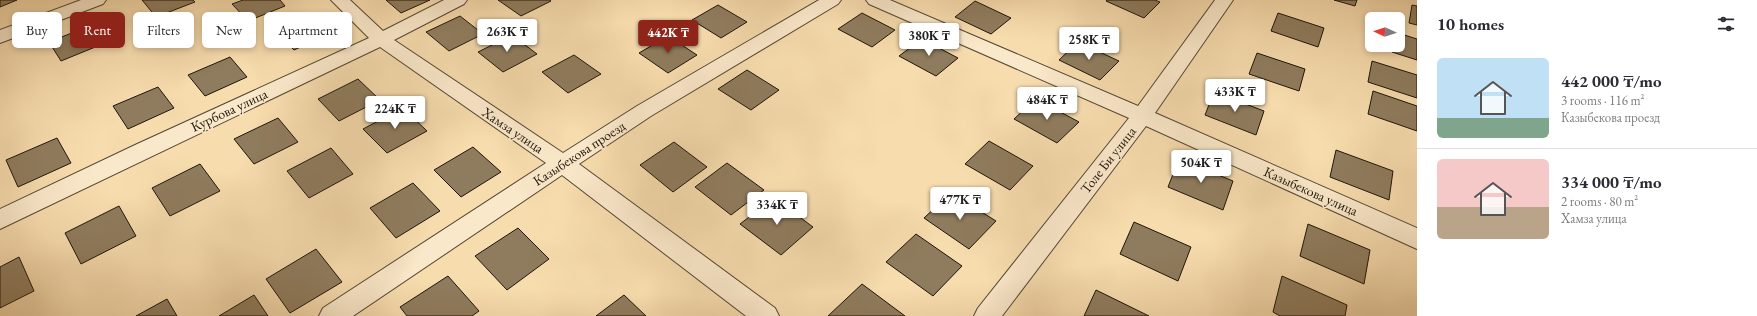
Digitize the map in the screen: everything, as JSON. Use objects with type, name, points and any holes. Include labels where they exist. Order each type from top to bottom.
[{"type":"street","points":[[0,37],[97,0]]},
{"type":"street","name":"Хамза улица","points":[[340,0],[381,39],[562,163],[766,316]]},
{"type":"street","name":"Курбова улица","points":[[0,220],[143,150],[381,39],[458,0]]},
{"type":"street","name":"Казыбекова проезд","points":[[332,316],[562,163],[644,111],[832,0]]},
{"type":"street","name":"Казыбекова улица","points":[[875,0],[1142,116],[1417,239]]},
{"type":"street","name":"Толе Би улица","points":[[987,316],[1142,116],[1224,0]]},
{"type":"building","points":[[0,0],[17,0],[0,7]]},
{"type":"building","points":[[142,0],[193,0],[195,2],[169,12],[152,12]]},
{"type":"building","points":[[243,0],[280,0],[285,6],[270,12],[264,12],[264,15],[256,18],[256,12],[240,12],[232,4]]},
{"type":"building","points":[[386,0],[430,0],[401,13]]},
{"type":"building","points":[[498,0],[550,0],[551,1],[521,16]]},
{"type":"building","points":[[1155,0],[1160,2],[1144,18],[1106,1]]},
{"type":"building","points":[[1334,0],[1357,0],[1355,6]]},
{"type":"building","points":[[975,1],[1011,18],[991,34],[955,17]]},
{"type":"building","points":[[718,5],[747,22],[721,38],[692,20]]},
{"type":"building","points":[[1412,5],[1417,6],[1417,25],[1409,23]]},
{"type":"building","points":[[862,13],[895,30],[872,47],[838,29]]},
{"type":"building","points":[[1278,13],[1324,28],[1318,47],[1271,31]]},
{"type":"building","points":[[460,16],[483,34],[449,51],[426,32]]},
{"type":"building","points":[[70,34],[70,48],[93,48],[61,61],[53,48],[62,48],[62,37]]},
{"type":"building","points":[[512,35],[537,54],[503,72],[478,52]]},
{"type":"building","points":[[1405,35],[1417,39],[1417,60],[1392,52],[1405,52]]},
{"type":"building","points":[[668,36],[697,55],[668,73],[639,53]]},
{"type":"building","points":[[922,39],[958,58],[936,76],[899,56]]},
{"type":"building","points":[[1078,42],[1119,61],[1100,80],[1059,60]]},
{"type":"building","points":[[1257,53],[1305,69],[1299,91],[1249,74]]},
{"type":"building","points":[[574,55],[601,74],[568,93],[542,72]]},
{"type":"building","points":[[230,57],[247,77],[205,96],[188,75]]},
{"type":"building","points":[[1372,61],[1417,75],[1417,98],[1368,82]]},
{"type":"building","points":[[747,70],[779,90],[751,110],[718,89]]},
{"type":"building","points":[[358,79],[380,100],[339,121],[318,99]]},
{"type":"building","points":[[158,87],[174,108],[128,129],[113,106]]},
{"type":"building","points":[[1373,91],[1417,106],[1417,131],[1368,114]]},
{"type":"building","points":[[1214,92],[1264,111],[1256,135],[1205,115]]},
{"type":"building","points":[[1036,99],[1079,122],[1057,143],[1014,119]]},
{"type":"building","points":[[403,108],[427,131],[387,153],[363,129]]},
{"type":"building","points":[[278,118],[298,142],[254,164],[234,139]]},
{"type":"building","points":[[57,138],[71,163],[18,187],[6,160]]},
{"type":"building","points":[[989,141],[1033,166],[1010,190],[965,164]]},
{"type":"building","points":[[674,142],[707,167],[673,192],[640,165]]},
{"type":"building","points":[[473,147],[501,172],[461,197],[434,170]]},
{"type":"building","points":[[331,148],[353,174],[309,198],[287,171]]},
{"type":"building","points":[[1336,150],[1393,171],[1389,200],[1330,177]]},
{"type":"building","points":[[1179,159],[1233,181],[1223,210],[1168,187]]},
{"type":"building","points":[[727,163],[764,190],[731,215],[695,187]]},
{"type":"building","points":[[200,164],[220,191],[170,216],[152,188]]},
{"type":"building","points":[[413,183],[440,211],[396,238],[370,208]]},
{"type":"building","points":[[951,193],[996,221],[969,249],[924,218]]},
{"type":"building","points":[[774,198],[813,227],[781,255],[740,224]]},
{"type":"building","points":[[119,206],[136,236],[81,264],[65,233]]},
{"type":"building","points":[[1134,222],[1191,247],[1178,281],[1120,254]]},
{"type":"building","points":[[1308,224],[1370,250],[1364,284],[1300,256]]},
{"type":"building","points":[[518,228],[549,259],[507,290],[475,256]]},
{"type":"building","points":[[916,234],[962,266],[933,296],[886,262]]},
{"type":"building","points":[[316,249],[342,282],[290,313],[266,279]]},
{"type":"building","points":[[19,257],[34,291],[0,308],[0,267]]},
{"type":"building","points":[[448,276],[479,311],[472,316],[407,316],[400,307]]},
{"type":"building","points":[[1282,276],[1347,305],[1345,316],[1280,316],[1273,312]]},
{"type":"building","points":[[862,284],[905,316],[828,316]]},
{"type":"building","points":[[1096,290],[1149,316],[1084,316]]},
{"type":"building","points":[[254,295],[268,316],[219,316]]},
{"type":"building","points":[[624,295],[646,316],[596,316]]},
{"type":"building","points":[[167,299],[177,316],[136,316]]}]
